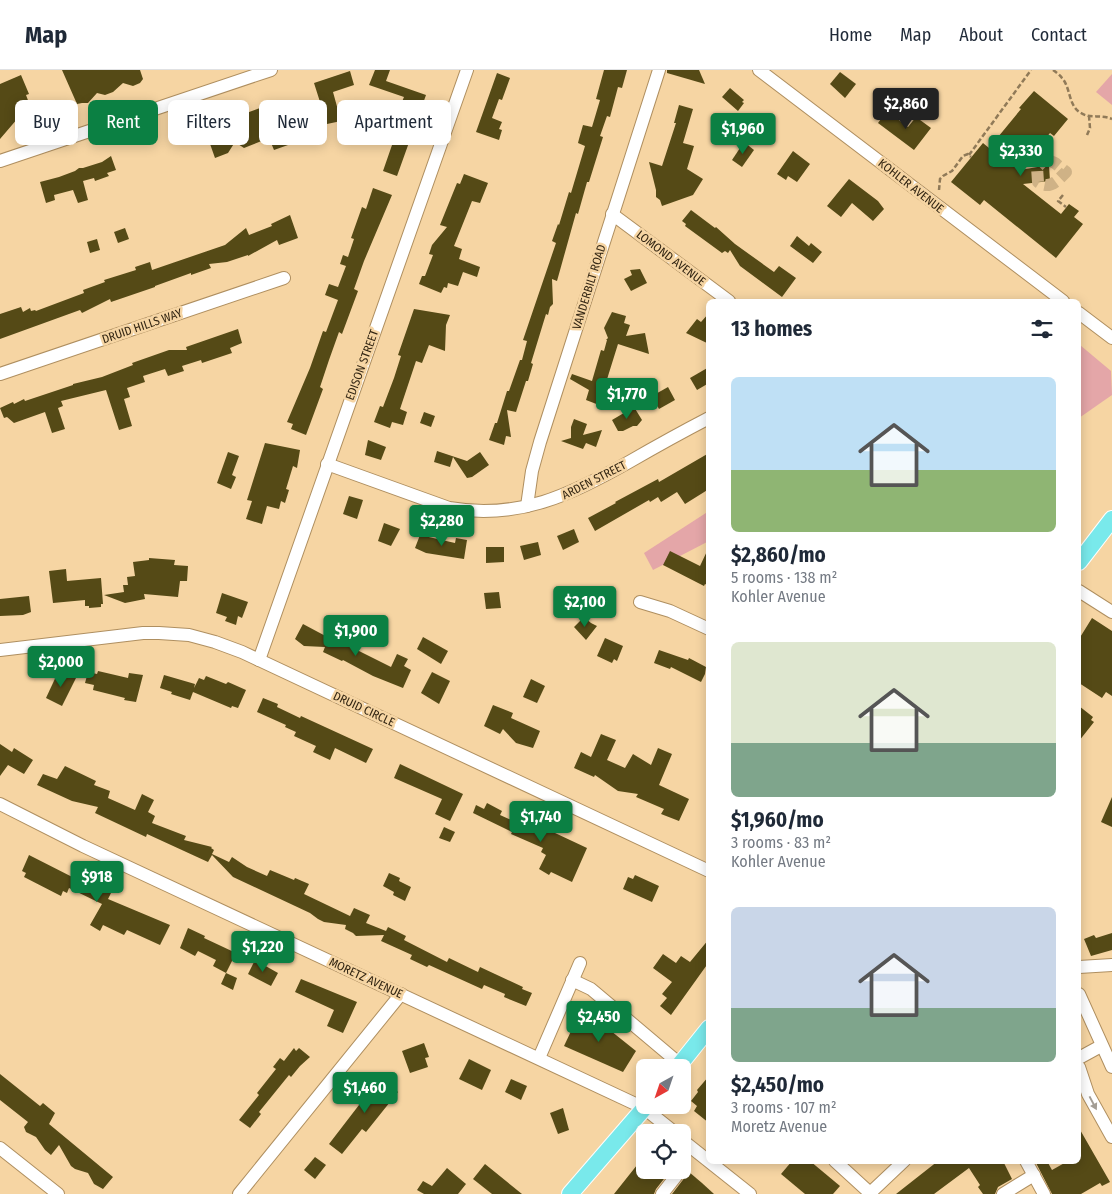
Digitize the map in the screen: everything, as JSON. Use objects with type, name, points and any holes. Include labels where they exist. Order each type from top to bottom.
[{"type":"main road","points":[[1081,559],[1112,519]]},
{"type":"main road","points":[[684,1059],[706,1032]]},
{"type":"main road","points":[[570,1194],[639,1114]]},
{"type":"street","points":[[0,161],[271,70]]},
{"type":"street","name":"EDISON STREET","points":[[259,660],[467,70]]},
{"type":"street","name":"VANDERBILT ROAD","points":[[527,506],[532,471],[540,442],[659,70]]},
{"type":"street","name":"KOHLER AVENUE","points":[[759,70],[1060,299]]},
{"type":"street","name":"LOMOND AVENUE","points":[[612,214],[726,299]]},
{"type":"street","name":"DRUID HILLS WAY","points":[[0,374],[284,278]]},
{"type":"street","points":[[1081,315],[1112,338]]},
{"type":"street","name":"ARDEN STREET","points":[[327,464],[449,508],[470,512],[491,512],[527,506],[560,497],[584,487],[706,420]]},
{"type":"street","points":[[1081,592],[1112,612]]},
{"type":"street","points":[[640,602],[670,611],[706,628]]},
{"type":"street","name":"DRUID CIRCLE","points":[[0,650],[143,633],[172,633],[215,642],[259,660],[706,869]]},
{"type":"street","name":"MORETZ AVENUE","points":[[0,804],[89,849],[636,1102]]},
{"type":"street","points":[[539,1058],[580,963]]},
{"type":"street","points":[[1081,967],[1112,965]]},
{"type":"street","points":[[572,980],[591,989],[670,1059]]},
{"type":"street","points":[[239,1194],[401,994]]},
{"type":"street","points":[[1081,999],[1112,1067]]},
{"type":"street","points":[[1081,1057],[1101,1046]]},
{"type":"street","points":[[1081,1073],[1088,1094],[1112,1137]]},
{"type":"street","name":"MORETZ AVENUE","points":[[655,1114],[665,1124]]},
{"type":"street","points":[[0,1148],[58,1194]]},
{"type":"street","points":[[691,1148],[706,1160]]},
{"type":"street","points":[[691,1158],[696,1152]]},
{"type":"street","points":[[711,1164],[750,1194]]},
{"type":"street","points":[[837,1164],[870,1194],[901,1164]]},
{"type":"street","points":[[1028,1164],[1044,1194]]},
{"type":"street","points":[[1003,1194],[1034,1175]]},
{"type":"street","points":[[662,1194],[674,1179]]},
{"type":"path","points":[[936,196],[942,176],[952,171],[963,156],[970,156],[1031,70]]},
{"type":"path","points":[[1053,70],[1062,78],[1076,110],[1089,116],[1105,116],[1112,119]]},
{"type":"path","points":[[1087,135],[1090,128],[1089,116]]},
{"type":"path","points":[[1063,195],[1058,200],[1066,208]]},
{"type":"shaded area","points":[[1112,74],[1112,105],[1096,92]]},
{"type":"shaded area","points":[[1081,346],[1111,371],[1112,395],[1081,417]]},
{"type":"shaded area","points":[[706,513],[706,543],[653,570],[644,553]]},
{"type":"building","points":[[62,70],[140,70],[143,79],[140,83],[133,86],[123,83],[113,92],[105,95],[97,93],[91,100],[88,100],[88,103],[78,104],[78,100],[75,100]]},
{"type":"building","points":[[375,70],[390,70],[386,81],[426,95],[424,100],[403,100],[404,97],[369,85]]},
{"type":"building","points":[[604,70],[627,70],[622,88],[618,87],[610,117],[607,116],[600,136],[603,137],[578,214],[576,213],[557,281],[552,279],[553,304],[548,315],[546,314],[531,363],[533,364],[528,381],[526,381],[516,412],[507,410],[511,437],[506,436],[504,445],[489,440],[495,423],[497,423],[507,391],[509,391],[520,360],[522,360],[527,341],[523,340],[556,243],[552,241],[569,192],[571,193],[585,146],[578,143],[579,139],[583,125],[592,127],[600,100],[596,99]]},
{"type":"building","points":[[667,70],[699,70],[705,84],[667,73]]},
{"type":"building","points":[[350,71],[354,85],[333,92],[337,106],[337,122],[327,124],[327,100],[319,100],[314,83]]},
{"type":"building","points":[[840,72],[856,84],[845,98],[830,84]]},
{"type":"building","points":[[497,73],[510,78],[502,100],[499,99],[492,118],[502,122],[499,129],[502,130],[499,140],[476,132]]},
{"type":"building","points":[[21,75],[29,94],[26,95],[28,100],[15,100],[15,122],[0,139],[0,84]]},
{"type":"building","points":[[730,88],[744,100],[738,111],[722,97]]},
{"type":"building","points":[[1034,91],[1068,119],[1054,136],[1050,133],[1020,170],[1049,165],[1050,181],[1023,184],[1061,214],[1069,204],[1079,211],[1074,217],[1083,224],[1056,258],[984,200],[980,205],[951,182],[983,143],[989,148]]},
{"type":"building","points":[[679,105],[693,109],[683,143],[694,146],[687,169],[703,179],[693,195],[662,206],[660,200],[656,197],[649,162],[662,166],[676,123],[674,123]]},
{"type":"building","points":[[259,108],[259,142],[244,148],[240,145],[249,145],[249,112]]},
{"type":"building","points":[[887,111],[908,127],[916,117],[931,128],[914,150],[878,123]]},
{"type":"building","points":[[744,142],[754,150],[742,167],[732,160]]},
{"type":"building","points":[[210,145],[233,145],[228,153],[215,158]]},
{"type":"building","points":[[272,145],[288,145],[274,150]]},
{"type":"building","points":[[392,145],[408,145],[397,176],[383,171]]},
{"type":"building","points":[[793,151],[810,164],[797,182],[788,176],[786,180],[777,174]]},
{"type":"building","points":[[111,156],[116,170],[107,173],[109,176],[95,181],[94,178],[83,181],[88,200],[78,203],[73,190],[54,195],[55,200],[46,203],[40,182],[102,162]]},
{"type":"building","points":[[464,174],[488,183],[480,203],[472,201],[454,246],[462,249],[459,259],[480,267],[477,277],[463,272],[458,286],[448,283],[447,288],[444,287],[441,293],[419,284],[422,276],[425,276],[433,255],[429,254],[432,245],[447,227],[440,225],[457,183],[460,184]]},
{"type":"building","points":[[849,179],[878,201],[884,209],[873,221],[852,203],[841,217],[827,206]]},
{"type":"building","points":[[373,188],[392,195],[364,261],[354,289],[358,291],[342,334],[339,332],[320,387],[323,389],[306,435],[291,429],[293,424],[287,422],[310,368],[323,331],[326,332],[338,300],[325,295],[329,284],[338,287],[346,266],[340,264],[343,255],[348,257],[354,239],[351,238],[362,207],[366,209]]},
{"type":"building","points":[[691,210],[774,272],[779,266],[796,278],[782,297],[740,266],[730,250],[728,253],[725,251],[722,253],[685,226],[686,224],[682,221]]},
{"type":"building","points":[[290,215],[298,238],[279,245],[277,240],[248,256],[227,262],[209,264],[211,268],[191,275],[191,273],[111,302],[110,299],[82,313],[80,310],[0,339],[0,314],[21,307],[23,312],[30,308],[31,311],[36,311],[84,293],[83,290],[105,282],[104,280],[136,270],[135,267],[150,262],[152,270],[225,245],[246,228],[249,235],[272,226],[271,224]]},
{"type":"building","points":[[125,228],[129,239],[118,243],[114,232]]},
{"type":"building","points":[[797,236],[809,246],[811,243],[822,252],[813,263],[790,246]]},
{"type":"building","points":[[97,239],[100,250],[90,253],[87,242]]},
{"type":"building","points":[[640,269],[647,283],[631,291],[624,279],[632,275],[630,270]]},
{"type":"building","points":[[414,309],[450,315],[446,325],[445,351],[429,345],[422,363],[416,361],[400,409],[407,412],[403,425],[392,422],[390,428],[374,422],[380,406],[383,407],[394,378],[401,356],[398,355]]},
{"type":"building","points":[[612,312],[626,316],[624,323],[630,325],[626,336],[645,333],[649,354],[618,344],[599,405],[586,400],[589,390],[570,379],[572,374],[592,381],[601,350],[604,351],[608,338],[604,328]]},
{"type":"building","points":[[706,316],[706,343],[686,333],[697,319],[701,322]]},
{"type":"building","points":[[238,329],[242,343],[230,348],[232,353],[202,363],[201,360],[182,366],[184,371],[168,376],[165,369],[143,376],[145,382],[127,388],[130,397],[124,399],[132,426],[119,430],[106,390],[61,401],[63,406],[58,408],[65,429],[52,433],[45,412],[14,423],[7,417],[4,418],[0,408],[13,402],[14,404],[24,399],[25,401],[73,384],[102,377],[133,365],[132,363],[169,350],[187,350],[186,347]]},
{"type":"building","points":[[706,369],[706,385],[697,390],[690,378]]},
{"type":"building","points":[[668,387],[675,400],[659,409],[652,396]]},
{"type":"building","points":[[634,407],[642,420],[637,426],[618,431],[612,420]]},
{"type":"building","points":[[424,412],[435,416],[431,427],[420,423]]},
{"type":"building","points":[[574,419],[587,424],[583,435],[602,430],[596,447],[586,443],[583,449],[561,441],[571,438],[571,427]]},
{"type":"building","points":[[368,440],[386,447],[381,460],[365,455]]},
{"type":"building","points":[[265,443],[300,450],[297,468],[293,466],[286,489],[289,490],[285,503],[281,501],[279,509],[267,506],[262,524],[246,519],[252,501],[247,500]]},
{"type":"building","points":[[437,451],[467,461],[480,452],[489,465],[472,477],[467,478],[453,457],[450,467],[434,462]]},
{"type":"building","points":[[228,452],[239,456],[232,475],[236,477],[231,489],[217,483]]},
{"type":"building","points":[[706,455],[706,491],[685,504],[677,492],[661,502],[658,497],[650,502],[649,500],[595,531],[588,518],[658,479],[659,482]]},
{"type":"building","points":[[349,496],[363,500],[357,519],[343,514]]},
{"type":"building","points":[[384,523],[400,529],[391,546],[378,541]]},
{"type":"building","points":[[574,529],[579,542],[563,550],[557,536]]},
{"type":"building","points":[[420,535],[455,543],[456,538],[467,540],[464,559],[426,553],[415,548]]},
{"type":"building","points":[[538,542],[541,555],[524,560],[520,546]]},
{"type":"building","points":[[486,547],[504,547],[504,562],[486,563]]},
{"type":"building","points":[[670,551],[700,566],[706,553],[706,584],[704,586],[663,565]]},
{"type":"building","points":[[149,558],[175,560],[174,565],[188,566],[187,581],[180,581],[178,597],[144,594],[145,599],[125,603],[104,595],[124,592],[123,585],[128,585],[127,577],[135,576],[133,562],[149,560]]},
{"type":"building","points":[[66,569],[67,581],[101,578],[103,604],[101,604],[101,607],[89,608],[89,606],[85,606],[85,600],[53,603],[49,571]]},
{"type":"building","points":[[499,592],[501,608],[486,609],[484,593]]},
{"type":"building","points":[[222,593],[248,602],[242,618],[238,616],[236,625],[225,621],[227,617],[216,613]]},
{"type":"building","points":[[29,596],[31,612],[23,615],[0,616],[0,599]]},
{"type":"building","points":[[584,617],[597,626],[586,640],[574,627]]},
{"type":"building","points":[[1092,618],[1112,631],[1112,696],[1106,692],[1102,698],[1081,684],[1081,636]]},
{"type":"building","points":[[303,624],[333,640],[334,637],[391,667],[397,654],[408,659],[404,666],[411,670],[403,688],[323,652],[325,647],[304,646],[295,639]]},
{"type":"building","points":[[423,637],[448,651],[441,664],[417,649]]},
{"type":"building","points":[[605,638],[623,646],[617,661],[614,659],[612,663],[597,656]]},
{"type":"building","points":[[659,650],[688,660],[689,658],[706,667],[701,682],[671,667],[670,669],[654,663]]},
{"type":"building","points":[[59,670],[76,678],[62,706],[46,698]]},
{"type":"building","points":[[98,671],[128,678],[129,673],[143,675],[136,702],[93,690],[94,685],[85,683],[88,672],[97,674]]},
{"type":"building","points":[[432,672],[450,681],[439,704],[421,693]]},
{"type":"building","points":[[164,675],[195,684],[194,688],[199,678],[204,680],[206,676],[226,684],[228,682],[246,690],[238,708],[232,706],[231,708],[193,692],[190,700],[171,694],[172,692],[160,688]]},
{"type":"building","points":[[531,679],[545,686],[537,703],[523,697]]},
{"type":"building","points":[[263,698],[278,704],[277,707],[300,718],[301,716],[373,749],[366,763],[335,748],[330,760],[313,752],[316,746],[294,736],[296,732],[285,727],[286,725],[257,712]]},
{"type":"building","points":[[493,705],[513,713],[511,718],[540,731],[533,748],[516,743],[503,729],[500,734],[484,726]]},
{"type":"building","points":[[1081,708],[1093,717],[1091,720],[1094,722],[1081,738]]},
{"type":"building","points":[[601,734],[616,740],[607,760],[625,768],[633,754],[651,765],[658,748],[672,754],[659,785],[689,799],[679,821],[661,814],[664,809],[636,797],[638,794],[618,791],[595,775],[594,777],[574,768],[581,752],[591,757]]},
{"type":"building","points":[[0,744],[12,752],[14,748],[33,760],[24,774],[8,765],[0,776]]},
{"type":"building","points":[[400,764],[463,794],[450,821],[435,814],[442,799],[394,778]]},
{"type":"building","points":[[65,766],[96,781],[94,785],[110,791],[108,798],[135,810],[142,794],[154,800],[148,812],[155,816],[152,823],[186,836],[184,840],[212,847],[214,850],[212,854],[229,862],[232,857],[247,867],[267,876],[270,870],[294,880],[295,878],[309,884],[304,894],[350,916],[354,908],[370,915],[366,923],[386,931],[388,927],[406,936],[404,940],[447,962],[449,958],[478,972],[480,967],[523,987],[522,989],[532,993],[526,1006],[504,997],[505,994],[484,985],[482,989],[429,965],[427,967],[410,959],[412,955],[381,941],[384,935],[356,936],[345,929],[346,925],[324,922],[310,913],[233,877],[212,855],[208,862],[147,834],[146,837],[95,813],[98,807],[72,801],[37,785],[43,774],[57,779]]},
{"type":"building","points":[[1112,797],[1112,827],[1101,822]]},
{"type":"building","points":[[487,803],[502,811],[500,815],[516,822],[538,825],[587,848],[572,882],[551,872],[549,875],[539,869],[546,855],[541,852],[543,848],[511,834],[512,832],[473,813],[476,805],[484,809]]},
{"type":"building","points":[[444,827],[455,832],[450,842],[439,838]]},
{"type":"building","points":[[29,855],[88,885],[89,882],[111,893],[108,899],[170,925],[160,945],[127,930],[124,935],[103,925],[100,931],[90,925],[102,904],[69,888],[67,893],[63,891],[61,896],[24,877],[26,873],[22,871]]},
{"type":"building","points":[[389,873],[400,878],[399,881],[411,887],[405,901],[393,895],[394,892],[383,886]]},
{"type":"building","points":[[635,875],[659,886],[652,902],[623,889],[628,877],[633,879]]},
{"type":"building","points":[[188,928],[236,953],[226,973],[213,966],[216,960],[198,951],[195,956],[180,948]]},
{"type":"building","points":[[1112,933],[1112,950],[1091,956],[1084,939],[1094,935],[1096,938]]},
{"type":"building","points":[[706,943],[706,966],[671,1015],[660,1006],[667,998],[662,994],[672,982],[653,968],[663,954],[676,963],[681,956],[690,962]]},
{"type":"building","points":[[255,960],[278,973],[271,986],[248,974]]},
{"type":"building","points":[[226,973],[237,978],[233,990],[221,984]]},
{"type":"building","points":[[301,979],[357,1002],[343,1033],[327,1026],[334,1010],[295,992]]},
{"type":"building","points":[[586,1011],[636,1051],[623,1072],[564,1046],[573,1027]]},
{"type":"building","points":[[424,1043],[429,1057],[425,1058],[428,1067],[410,1073],[402,1051]]},
{"type":"building","points":[[294,1048],[296,1051],[299,1048],[310,1057],[291,1077],[289,1075],[259,1112],[261,1114],[250,1128],[239,1120],[259,1095],[257,1093],[276,1069],[273,1067],[280,1058],[284,1061]]},
{"type":"building","points":[[469,1059],[491,1070],[482,1090],[459,1079]]},
{"type":"building","points":[[0,1074],[40,1106],[43,1103],[55,1113],[49,1124],[113,1177],[103,1189],[94,1184],[88,1173],[71,1166],[59,1145],[51,1155],[36,1137],[26,1132],[24,1127],[28,1122],[0,1100]]},
{"type":"building","points":[[379,1076],[398,1092],[366,1132],[362,1129],[342,1154],[329,1144]]},
{"type":"building","points":[[511,1079],[527,1086],[521,1100],[505,1092]]},
{"type":"building","points":[[706,1080],[706,1121],[694,1111],[697,1106],[691,1101],[698,1092],[697,1090]]},
{"type":"building","points":[[563,1108],[569,1130],[558,1134],[550,1113]]},
{"type":"building","points":[[1081,1131],[1110,1182],[1102,1186],[1100,1183],[1081,1194],[1052,1194],[1037,1164],[1049,1164],[1052,1170],[1063,1164],[1081,1164]]},
{"type":"building","points":[[315,1157],[326,1165],[315,1179],[304,1170]]},
{"type":"building","points":[[485,1164],[522,1194],[492,1194],[473,1179]]},
{"type":"building","points":[[789,1164],[814,1164],[840,1186],[833,1194],[805,1194],[781,1174]]},
{"type":"building","points":[[934,1164],[1004,1164],[1012,1179],[998,1187],[995,1194],[983,1194],[978,1187],[980,1185],[969,1168],[934,1194],[896,1194]]},
{"type":"building","points":[[636,1166],[636,1179],[664,1179],[654,1194],[614,1194]]},
{"type":"building","points":[[447,1168],[466,1184],[458,1194],[424,1194],[417,1190],[423,1181],[432,1186]]},
{"type":"building","points":[[691,1174],[714,1194],[672,1194],[684,1179],[691,1179]]},
{"type":"tunnel","points":[[1048,160],[1066,172],[1050,185],[1038,182],[1037,167],[1043,161],[1048,160]]}]
